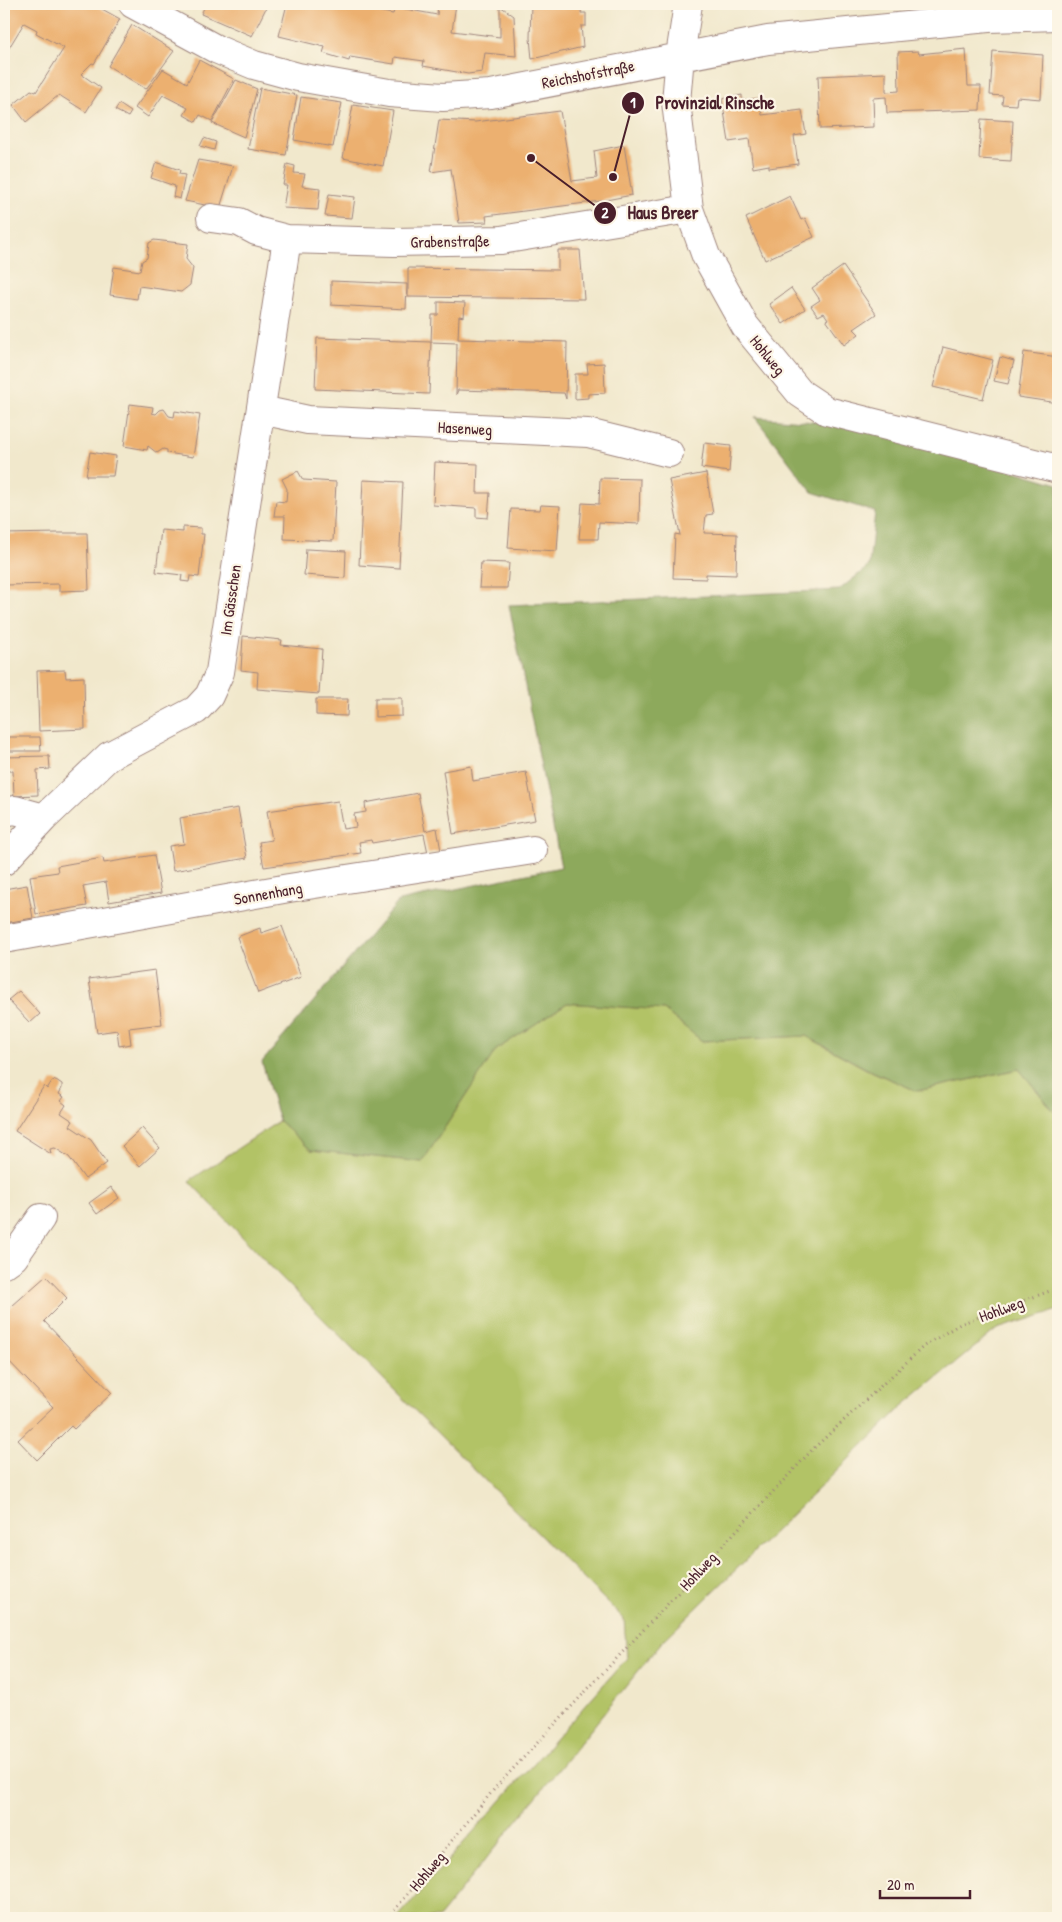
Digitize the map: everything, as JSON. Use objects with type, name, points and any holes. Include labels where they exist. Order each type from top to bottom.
[{"type":"street","name":"Reichshofstraße","points":[[133,4],[216,49],[254,65],[298,77],[389,93],[443,97],[491,94],[768,40],[988,18],[1058,16]]},
{"type":"street","name":"Hohlweg","points":[[688,4],[680,56],[676,102],[689,209],[706,256],[745,326],[800,393],[827,411],[1058,469]]},
{"type":"street","name":"Grabenstraße","points":[[211,218],[239,222],[256,231],[287,239],[394,242],[501,240],[689,209]]},
{"type":"street","name":"Im Gässchen","points":[[4,861],[44,818],[109,756],[196,710],[209,696],[220,672],[229,604],[287,239]]},
{"type":"street","name":"Hasenweg","points":[[261,410],[308,420],[588,433],[669,453]]},
{"type":"street","points":[[4,812],[15,810],[44,818]]},
{"type":"street","name":"Sonnenhang","points":[[4,940],[290,888],[533,850]]},
{"type":"street","points":[[4,1264],[14,1257],[41,1218]]},
{"type":"path","name":"Hohlweg","points":[[388,1918],[496,1787],[812,1449],[924,1346],[960,1324],[1058,1288]]},
{"type":"green space","points":[[755,417],[862,426],[1058,484],[1058,1116],[1019,1069],[917,1091],[867,1069],[806,1036],[702,1041],[664,1010],[567,1003],[496,1050],[422,1162],[311,1150],[279,1121],[262,1062],[399,901],[561,867],[509,605],[839,590],[869,566],[875,512],[812,492]]},
{"type":"green space","points":[[567,1003],[664,1010],[702,1041],[806,1036],[866,1069],[917,1091],[1019,1069],[1058,1116],[1058,1310],[997,1329],[903,1406],[661,1643],[438,1918],[397,1918],[627,1658],[624,1619],[274,1270],[189,1181],[279,1121],[311,1150],[422,1162],[496,1050]]},
{"type":"building","points":[[4,4],[93,4],[120,19],[94,64],[92,63],[81,74],[101,88],[86,112],[59,95],[26,122],[13,105],[31,90],[36,92],[64,48],[36,33],[37,30],[24,23],[4,56]]},
{"type":"building","points":[[206,4],[263,4],[262,6],[266,8],[252,36],[201,14]]},
{"type":"building","points":[[287,4],[339,4],[393,14],[395,7],[437,15],[438,4],[456,4],[452,31],[500,37],[500,6],[514,16],[516,56],[485,53],[482,72],[468,74],[423,66],[424,61],[395,57],[394,64],[350,57],[349,61],[323,53],[325,47],[279,36]]},
{"type":"building","points":[[531,4],[582,4],[581,13],[586,13],[586,26],[581,26],[583,47],[532,59],[530,38]]},
{"type":"building","points":[[132,25],[174,51],[146,89],[108,66]]},
{"type":"building","points":[[966,49],[968,86],[981,86],[980,110],[887,113],[886,97],[873,98],[874,127],[820,129],[818,76],[886,73],[886,92],[899,91],[898,52],[918,51],[919,54]]},
{"type":"building","points":[[993,51],[1043,55],[1041,99],[1017,97],[1016,105],[1002,104],[1003,96],[990,95]]},
{"type":"building","points":[[199,60],[234,79],[212,121],[200,115],[196,122],[184,115],[188,108],[163,95],[148,117],[135,108],[163,69],[187,83]]},
{"type":"building","points":[[236,80],[257,89],[244,137],[212,123]]},
{"type":"building","points":[[260,88],[297,95],[286,155],[248,149]]},
{"type":"building","points":[[742,95],[742,100],[759,98],[762,115],[802,110],[806,134],[794,136],[798,164],[769,168],[769,165],[753,168],[749,139],[729,142],[722,99]]},
{"type":"building","points":[[301,97],[342,103],[333,147],[294,140]]},
{"type":"building","points":[[119,104],[131,112],[128,117],[115,110]]},
{"type":"building","points":[[353,105],[393,111],[383,166],[343,158]]},
{"type":"building","points":[[560,111],[572,181],[597,178],[594,151],[624,145],[632,195],[601,201],[486,216],[487,222],[459,223],[451,169],[431,172],[439,120],[475,122]]},
{"type":"building","points":[[981,119],[1013,121],[1011,161],[979,159]]},
{"type":"building","points":[[204,138],[216,142],[214,150],[200,146]]},
{"type":"building","points":[[198,160],[233,166],[220,208],[185,201]]},
{"type":"building","points":[[156,162],[180,170],[179,174],[185,175],[180,199],[173,197],[175,186],[151,178]]},
{"type":"building","points":[[287,164],[295,166],[294,173],[305,174],[302,186],[320,188],[318,210],[283,208],[287,185],[283,185]]},
{"type":"building","points":[[329,194],[355,197],[352,218],[325,216]]},
{"type":"building","points":[[790,196],[801,220],[805,218],[814,237],[765,260],[746,218]]},
{"type":"building","points":[[154,240],[188,244],[186,259],[193,268],[190,285],[181,292],[139,286],[137,299],[110,295],[114,267],[140,271],[142,261],[147,258],[149,243]]},
{"type":"building","points":[[558,250],[580,250],[584,299],[408,297],[408,268],[558,270]]},
{"type":"building","points":[[843,266],[876,314],[854,329],[859,334],[844,345],[826,320],[828,319],[824,313],[818,316],[811,306],[820,300],[812,288]]},
{"type":"building","points":[[331,281],[407,284],[406,309],[331,305]]},
{"type":"building","points":[[791,288],[805,309],[783,324],[769,304]]},
{"type":"building","points":[[438,302],[465,303],[464,317],[459,316],[458,339],[567,342],[566,399],[564,393],[458,390],[456,395],[457,343],[431,342],[432,315],[438,315]]},
{"type":"building","points":[[317,338],[431,342],[429,394],[315,389]]},
{"type":"building","points":[[943,347],[993,360],[983,399],[933,387]]},
{"type":"building","points":[[1024,352],[1058,357],[1058,403],[1018,397]]},
{"type":"building","points":[[1000,357],[1014,361],[1008,384],[994,381]]},
{"type":"building","points":[[604,363],[605,393],[588,394],[588,398],[575,399],[575,374],[588,374],[587,364]]},
{"type":"building","points":[[130,404],[153,407],[152,413],[156,414],[164,409],[169,416],[174,417],[175,411],[200,415],[193,457],[167,453],[167,450],[163,449],[157,453],[148,446],[147,450],[124,446]]},
{"type":"building","points":[[704,443],[731,446],[729,472],[701,468]]},
{"type":"building","points":[[90,452],[116,456],[113,476],[86,476]]},
{"type":"building","points":[[435,462],[478,464],[477,493],[490,493],[488,518],[476,517],[476,508],[433,505]]},
{"type":"building","points":[[298,471],[303,480],[336,482],[333,541],[284,539],[285,516],[274,516],[276,501],[286,502],[287,489],[282,479]]},
{"type":"building","points":[[706,473],[713,514],[706,515],[704,533],[737,534],[736,575],[706,574],[706,579],[673,578],[675,534],[680,535],[669,480]]},
{"type":"building","points":[[600,478],[640,479],[639,524],[599,522],[598,539],[579,539],[582,503],[599,504]]},
{"type":"building","points":[[363,480],[403,482],[399,568],[359,565]]},
{"type":"building","points":[[541,505],[560,506],[557,551],[508,548],[511,509],[540,510]]},
{"type":"building","points":[[183,527],[201,528],[201,534],[204,534],[199,577],[190,576],[189,582],[181,581],[182,575],[156,572],[161,530],[183,532]]},
{"type":"building","points":[[87,533],[89,590],[59,591],[59,584],[4,585],[4,534]]},
{"type":"building","points":[[306,549],[346,551],[345,578],[304,575]]},
{"type":"building","points":[[481,562],[509,563],[507,588],[479,588]]},
{"type":"building","points":[[243,636],[282,640],[281,645],[322,649],[319,694],[257,689],[258,672],[241,670]]},
{"type":"building","points":[[65,670],[66,678],[84,677],[85,729],[39,731],[37,671]]},
{"type":"building","points":[[375,698],[402,698],[402,716],[375,717]]},
{"type":"building","points":[[316,699],[348,699],[347,716],[316,715]]},
{"type":"building","points":[[4,737],[40,737],[41,751],[4,751]]},
{"type":"building","points":[[49,756],[50,769],[37,770],[38,795],[14,796],[13,771],[4,771],[4,757]]},
{"type":"building","points":[[471,766],[473,781],[526,772],[535,820],[453,834],[443,771]]},
{"type":"building","points":[[418,793],[425,831],[437,828],[441,851],[428,853],[424,834],[372,843],[371,840],[359,842],[361,853],[264,867],[259,842],[272,840],[267,811],[338,801],[343,829],[356,827],[354,814],[366,812],[365,803]]},
{"type":"building","points":[[238,808],[247,858],[173,871],[169,846],[184,844],[180,818]]},
{"type":"building","points":[[154,855],[161,893],[109,902],[106,882],[83,886],[87,906],[36,914],[30,876],[58,872],[57,866],[79,862],[103,858],[104,863]]},
{"type":"building","points":[[27,885],[33,918],[5,923],[4,889]]},
{"type":"building","points":[[282,926],[301,977],[258,993],[237,937],[260,928],[261,933]]},
{"type":"building","points":[[155,970],[162,1024],[129,1028],[131,1044],[119,1046],[117,1030],[97,1033],[89,979]]},
{"type":"building","points":[[19,991],[40,1014],[30,1023],[8,1000]]},
{"type":"building","points":[[56,1080],[62,1084],[59,1094],[64,1097],[61,1101],[66,1105],[61,1113],[73,1121],[70,1126],[91,1140],[107,1163],[85,1179],[69,1157],[55,1148],[50,1149],[51,1154],[15,1131],[44,1086],[47,1089],[52,1081]]},
{"type":"building","points":[[142,1128],[160,1148],[140,1166],[122,1146]]},
{"type":"building","points":[[111,1187],[119,1198],[97,1214],[89,1203]]},
{"type":"building","points":[[46,1276],[67,1298],[44,1321],[112,1393],[74,1429],[71,1426],[37,1460],[18,1440],[53,1407],[4,1356],[4,1313]]},
{"type":"place","name":"Haus Breer","points":[[531,158]]},
{"type":"place","name":"Provinzial Rinsche","points":[[613,177]]}]
